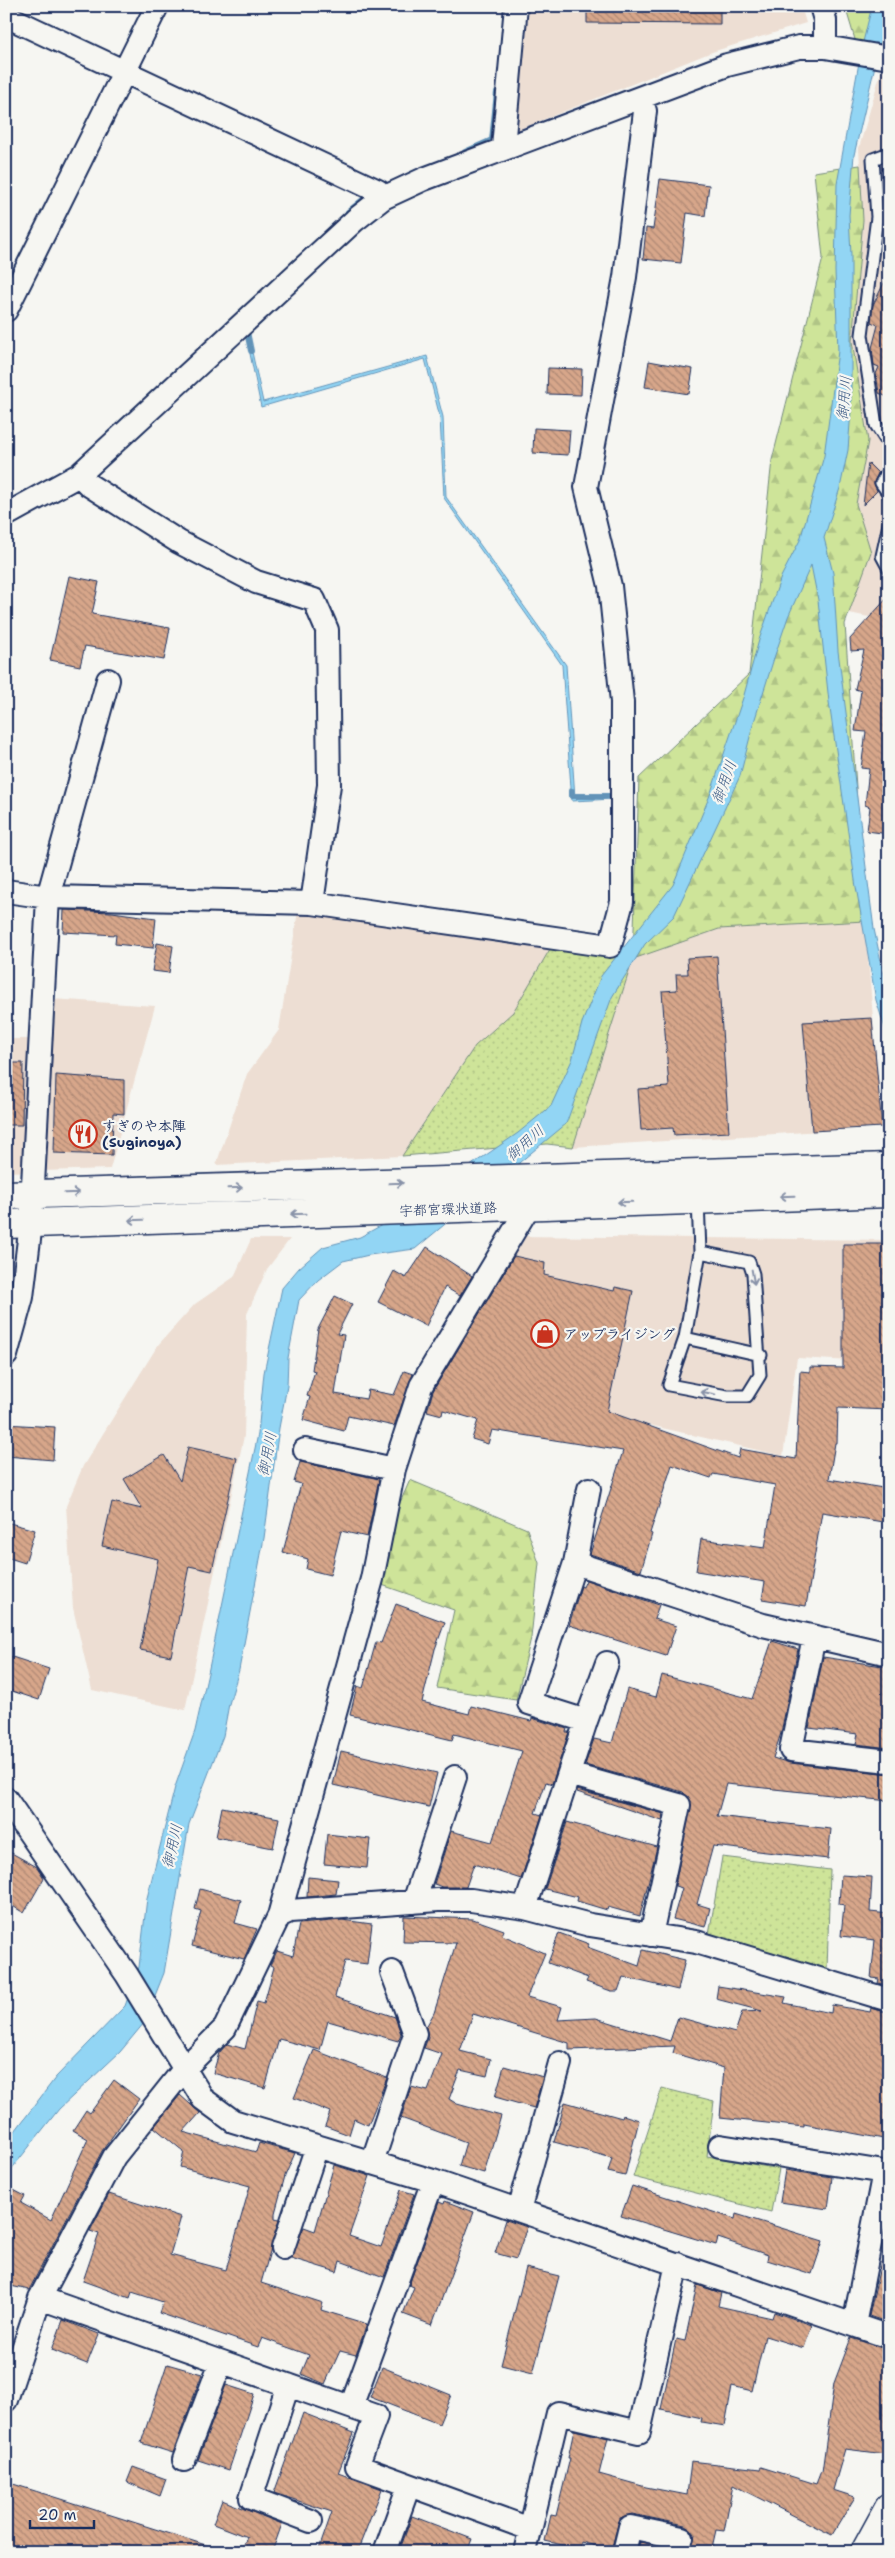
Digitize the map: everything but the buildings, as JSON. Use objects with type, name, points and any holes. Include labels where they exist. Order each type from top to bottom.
[{"type":"main road","points":[[650,1175],[840,1154],[889,1151]]},
{"type":"main road","name":"宇都宮環状道路","points":[[6,1195],[889,1167]]},
{"type":"main road","name":"宇都宮環状道路","points":[[19,1224],[889,1193]]},
{"type":"main road","points":[[836,1195],[840,1210],[889,1210]]},
{"type":"main road","points":[[865,2552],[889,2508]]},
{"type":"street","points":[[6,310],[157,6]]},
{"type":"street","points":[[503,148],[516,6]]},
{"type":"street","points":[[821,6],[825,20],[824,47]]},
{"type":"street","points":[[6,16],[378,191],[383,198]]},
{"type":"street","points":[[6,515],[79,475],[355,220],[383,198],[503,148],[726,65],[799,47],[824,47],[889,58]]},
{"type":"street","points":[[6,891],[48,897],[312,903],[610,946],[622,902],[622,702],[610,586],[586,487],[624,278],[645,110],[640,98]]},
{"type":"street","points":[[79,475],[89,485],[179,542],[256,582],[314,600],[327,630],[329,785],[312,903]]},
{"type":"street","points":[[6,1355],[22,1297],[19,1224],[33,1194],[48,897],[108,680]]},
{"type":"street","points":[[6,2400],[40,2298],[114,2157],[185,2068],[225,2028],[279,1916],[372,1579],[394,1469],[421,1386],[529,1206],[532,1179]]},
{"type":"street","points":[[306,1450],[394,1469]]},
{"type":"street","points":[[586,1721],[529,1703],[575,1563],[589,1489]]},
{"type":"street","points":[[575,1563],[763,1625],[889,1654]]},
{"type":"street","points":[[814,1637],[791,1750],[889,1761]]},
{"type":"street","points":[[526,1908],[606,1663]]},
{"type":"street","points":[[569,1774],[679,1805],[651,1935]]},
{"type":"street","points":[[414,1902],[455,1776]]},
{"type":"street","points":[[6,1798],[127,1976],[204,2100],[233,2122],[433,2181],[889,2337]]},
{"type":"street","points":[[279,1916],[290,1911],[471,1900],[526,1908],[590,1925],[696,1942],[889,2000]]},
{"type":"street","points":[[372,2163],[416,2034],[392,1972]]},
{"type":"street","points":[[519,2210],[560,2063]]},
{"type":"street","points":[[283,2248],[317,2146]]},
{"type":"street","points":[[720,2146],[884,2172],[854,2325]]},
{"type":"street","points":[[351,2407],[433,2181]]},
{"type":"street","points":[[525,2552],[558,2414],[639,2432],[677,2264]]},
{"type":"street","points":[[40,2298],[376,2416],[357,2466],[530,2529]]},
{"type":"street","points":[[184,2460],[221,2362]]},
{"type":"street","points":[[288,2385],[251,2498],[311,2521]]},
{"type":"street","points":[[386,2552],[409,2484]]},
{"type":"street","points":[[624,2552],[630,2527],[682,2538]]},
{"type":"lane","points":[[889,153],[873,159],[878,217],[862,335],[876,425],[889,445]]},
{"type":"lane","points":[[889,470],[881,483],[889,494]]},
{"type":"lane","points":[[889,524],[882,556],[889,569]]},
{"type":"lane","points":[[698,1200],[700,1252],[685,1338],[669,1385],[727,1396],[748,1396],[760,1375],[761,1354],[753,1274],[749,1262],[700,1252]]},
{"type":"lane","points":[[685,1338],[761,1354]]},
{"type":"shaded area","points":[[526,6],[801,6],[806,23],[712,52],[515,131]]},
{"type":"shaded area","points":[[882,68],[889,69],[889,621],[849,613],[871,552],[856,504],[868,441],[852,341],[863,220],[859,148]]},
{"type":"shaded area","points":[[298,911],[553,944],[513,1012],[475,1046],[402,1156],[216,1165],[247,1074],[279,1030]]},
{"type":"shaded area","points":[[865,921],[882,1127],[573,1147],[633,959],[719,929]]},
{"type":"shaded area","points":[[52,999],[155,1006],[110,1169],[6,1172],[6,1039],[50,1039]]},
{"type":"shaded area","points":[[516,1236],[889,1240],[889,1363],[797,1358],[783,1456],[434,1375]]},
{"type":"shaded area","points":[[251,1239],[290,1239],[267,1269],[247,1314],[244,1436],[185,1710],[92,1690],[73,1608],[66,1506],[83,1466],[158,1345],[195,1304],[234,1277]]},
{"type":"green space","points":[[845,6],[889,6],[889,48],[856,43]]},
{"type":"green space","points":[[860,165],[863,220],[852,341],[868,441],[856,504],[871,552],[845,624],[865,921],[719,929],[633,959],[639,778],[749,674],[772,460],[823,258],[814,172]]},
{"type":"green space","points":[[553,944],[618,953],[633,959],[573,1147],[547,1144],[402,1156],[475,1046],[513,1012]]},
{"type":"green space","points":[[410,1480],[527,1529],[539,1563],[531,1638],[516,1700],[437,1688],[454,1610],[382,1585],[395,1514]]},
{"type":"green space","points":[[722,1857],[830,1870],[827,1971],[709,1935]]},
{"type":"green space","points":[[662,2088],[714,2101],[707,2156],[779,2169],[771,2212],[633,2177]]},
{"type":"water","name":"御用川","points":[[872,6],[889,6],[887,14],[889,15],[889,23],[885,23],[854,155],[849,215],[851,255],[851,410],[848,450],[840,488],[824,538],[833,573],[838,651],[874,929],[883,971],[889,986],[889,1041],[876,1000],[856,887],[829,702],[818,600],[811,565],[788,617],[775,655],[753,725],[740,776],[674,916],[645,944],[612,997],[566,1124],[415,1249],[369,1255],[343,1261],[318,1280],[299,1300],[288,1358],[287,1386],[279,1428],[264,1538],[239,1670],[229,1704],[223,1736],[189,1824],[164,1973],[144,2023],[120,2052],[59,2109],[6,2176],[6,2143],[56,2077],[125,2006],[139,1967],[147,1898],[175,1787],[195,1731],[208,1673],[258,1434],[264,1373],[282,1288],[299,1268],[323,1247],[360,1237],[393,1219],[518,1133],[551,1106],[572,1060],[582,1023],[601,976],[673,885],[710,795],[781,577],[800,540],[824,456],[838,351],[835,271],[837,184],[862,46]]},
{"type":"water","points":[[250,343],[263,402],[427,356],[443,417],[446,497],[566,665],[575,798],[618,795],[614,903],[615,799],[572,801],[562,665],[444,498],[440,417],[425,359],[261,407],[248,344]]},
{"type":"waterway","points":[[465,152],[492,140],[497,92]]},
{"type":"waterway","points":[[348,212],[371,193]]},
{"type":"waterway","points":[[246,327],[251,351]]},
{"type":"waterway","points":[[572,791],[572,796],[612,796]]},
{"type":"place","name":"すぎのや本陣 (Suginoya)","points":[[83,1134]]},
{"type":"place","name":"アップライジング","points":[[545,1334]]}]
